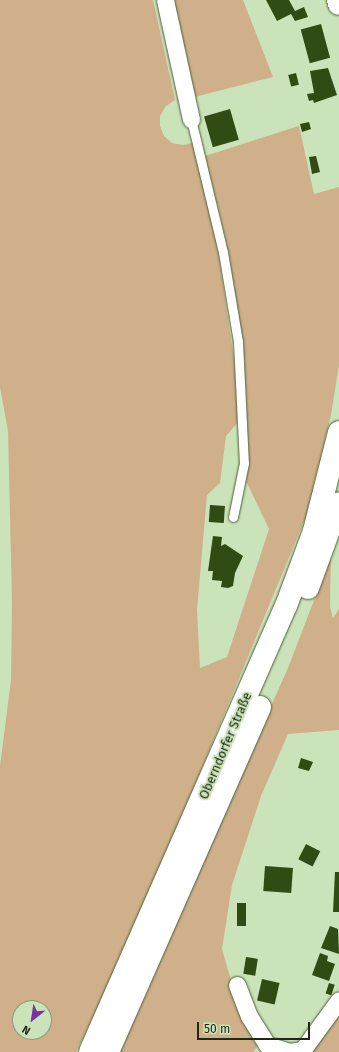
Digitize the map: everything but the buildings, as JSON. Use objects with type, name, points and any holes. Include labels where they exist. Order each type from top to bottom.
[{"type":"main road","points":[[338,0],[339,4]]},
{"type":"main road","name":"Oberndorfer Straße","points":[[90,1052],[286,606],[317,523],[339,432]]},
{"type":"main road","name":"Oberndorfer Straße","points":[[108,1052],[234,769],[323,552],[339,503]]},
{"type":"street","points":[[165,0],[191,120]]},
{"type":"street","points":[[237,985],[249,1016],[267,1045],[290,1052],[302,1051],[339,1000]]},
{"type":"lane","points":[[191,120],[223,252],[238,342],[244,463],[233,517]]},
{"type":"shaded area","points":[[0,0],[153,0],[175,100],[166,106],[160,116],[160,126],[164,136],[172,143],[183,145],[193,143],[216,237],[235,366],[239,421],[226,436],[220,483],[207,495],[197,610],[200,668],[227,657],[269,529],[247,483],[243,483],[246,396],[240,325],[225,236],[205,156],[299,126],[314,194],[339,187],[339,365],[331,415],[307,514],[131,939],[76,1052],[0,1052],[0,766],[11,680],[12,602],[8,431],[0,387]]},
{"type":"shaded area","points":[[167,0],[243,0],[273,77],[191,98]]},
{"type":"shaded area","points":[[331,556],[330,607],[333,618],[339,609],[339,730],[288,734],[261,796],[232,885],[222,949],[238,1005],[258,1044],[254,1052],[117,1052],[288,668]]},
{"type":"shaded area","points":[[339,1011],[339,1052],[310,1052]]}]
